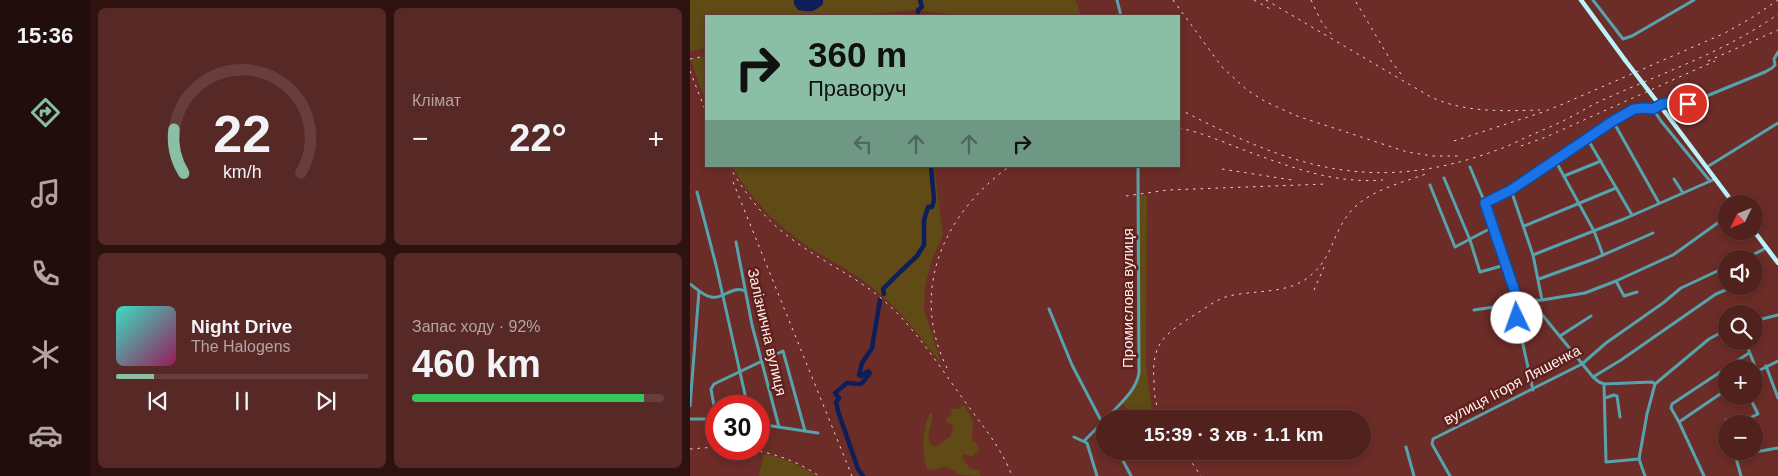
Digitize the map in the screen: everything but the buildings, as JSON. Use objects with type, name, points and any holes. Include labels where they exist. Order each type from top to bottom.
[{"type":"main road","points":[[1581,0],[1706,167],[1712,180],[1726,195]]},
{"type":"main road","points":[[1760,240],[1778,263]]},
{"type":"street","points":[[1117,0],[1122,15]]},
{"type":"street","points":[[1593,0],[1623,39],[1632,36],[1694,0]]},
{"type":"street","points":[[1485,203],[1511,190],[1587,138],[1634,109],[1653,109],[1668,103],[1675,109],[1772,68],[1775,65],[1774,59],[1778,52]]},
{"type":"street","points":[[1533,255],[1712,180],[1653,109]]},
{"type":"street","points":[[1613,121],[1659,203]]},
{"type":"street","points":[[1706,167],[1778,123]]},
{"type":"street","points":[[1587,138],[1632,215]]},
{"type":"street","points":[[1555,160],[1594,231],[1603,256]]},
{"type":"street","points":[[1564,176],[1601,161]]},
{"type":"street","name":"Промислова вулиця","points":[[1114,410],[1136,384],[1139,373],[1138,167]]},
{"type":"street","points":[[1470,167],[1485,203],[1516,302],[1533,390]]},
{"type":"street","points":[[1444,178],[1470,240],[1480,272],[1505,264]]},
{"type":"street","points":[[1674,179],[1683,193]]},
{"type":"street","points":[[1430,185],[1455,246],[1470,240],[1492,227]]},
{"type":"street","points":[[1524,226],[1616,188]]},
{"type":"street","points":[[1511,190],[1533,255],[1542,300]]},
{"type":"street","points":[[696,192],[723,294],[745,395]]},
{"type":"street","points":[[1474,310],[1516,302],[1585,293],[1673,255],[1718,223]]},
{"type":"street","points":[[1539,279],[1603,256],[1653,233]]},
{"type":"street","name":"Залізнична вулиця","points":[[736,242],[745,291],[779,427]]},
{"type":"street","points":[[1762,250],[1766,248]]},
{"type":"street","name":"вулиця Ігоря Ляшенка","points":[[1450,476],[1432,444],[1433,440],[1582,364],[1606,343],[1681,288],[1718,271]]},
{"type":"street","points":[[1616,281],[1624,296],[1637,292]]},
{"type":"street","points":[[690,284],[711,298],[736,289],[745,291]]},
{"type":"street","points":[[690,406],[699,290]]},
{"type":"street","points":[[1593,377],[1622,360],[1718,293]]},
{"type":"street","points":[[1530,300],[1598,382],[1604,384],[1652,382],[1655,384]]},
{"type":"street","points":[[1049,309],[1072,365],[1098,410]]},
{"type":"street","points":[[1763,319],[1778,315]]},
{"type":"street","points":[[1560,336],[1591,316]]},
{"type":"street","points":[[1645,476],[1639,459],[1647,414],[1655,384],[1718,335]]},
{"type":"street","points":[[1748,350],[1752,360]]},
{"type":"street","points":[[712,395],[711,389],[714,384],[782,351],[805,431]]},
{"type":"street","points":[[1704,476],[1671,407],[1672,404],[1749,353]]},
{"type":"street","points":[[1763,368],[1778,361]]},
{"type":"street","points":[[1766,366],[1778,398]]},
{"type":"street","points":[[1604,384],[1606,462],[1639,459]]},
{"type":"street","points":[[1679,422],[1718,395]]},
{"type":"street","points":[[1605,398],[1617,396],[1620,417]]},
{"type":"street","points":[[690,419],[705,418]]},
{"type":"street","points":[[770,426],[818,433]]},
{"type":"street","name":"Промислова вулиця","points":[[1085,440],[1096,428]]},
{"type":"street","points":[[1074,436],[1085,440],[1097,476]]},
{"type":"street","points":[[1406,447],[1414,476]]},
{"type":"street","points":[[1763,451],[1778,448]]},
{"type":"street","points":[[1123,460],[1131,476]]},
{"type":"street","points":[[1737,460],[1741,476]]},
{"type":"shaded area","points":[[690,0],[1076,0],[1081,15],[958,15],[913,10],[864,15],[705,15],[705,48],[690,51]]},
{"type":"shaded area","points":[[794,0],[823,0],[823,4],[814,10],[802,11],[798,10]]},
{"type":"shaded area","points":[[705,56],[705,101],[691,59]]},
{"type":"shaded area","points":[[733,167],[934,167],[943,235],[932,259],[925,286],[924,309],[941,363],[908,322],[880,293],[785,230],[752,196]]},
{"type":"shaded area","points":[[1140,195],[1147,196],[1146,365],[1152,410],[1127,410],[1122,402],[1129,394],[1139,373]]},
{"type":"shaded area","points":[[964,405],[973,422],[972,441],[980,449],[972,456],[963,454],[962,457],[969,468],[979,471],[981,476],[961,475],[945,466],[927,470],[923,442],[929,414],[932,412],[929,438],[932,446],[935,447],[951,436],[953,425],[947,423],[945,419],[951,416],[952,409],[957,409]]},
{"type":"shaded area","points":[[770,456],[792,462],[817,476],[759,476],[763,460],[770,460]]},
{"type":"waterway","points":[[918,12],[922,7],[920,0]]},
{"type":"waterway","points":[[884,294],[883,289],[917,256],[924,245],[924,220],[928,207],[932,207],[934,200],[931,167]]},
{"type":"waterway","points":[[863,476],[858,469],[838,411],[836,402],[839,398],[835,393],[847,383],[861,384],[870,373],[868,371],[861,376],[859,375],[862,363],[872,348],[880,300]]},
{"type":"railway","points":[[1173,0],[1222,67],[1247,90],[1266,102],[1297,116],[1407,152],[1433,156],[1462,156]]},
{"type":"railway","points":[[1254,0],[1272,10]]},
{"type":"railway","points":[[1266,0],[1442,102],[1483,110],[1540,110]]},
{"type":"railway","points":[[1311,0],[1322,23],[1333,36]]},
{"type":"railway","points":[[1454,141],[1563,104],[1725,33],[1778,0]]},
{"type":"railway","points":[[1356,2],[1391,61],[1404,78]]},
{"type":"railway","points":[[1180,110],[1220,130],[1297,160],[1335,169],[1373,173],[1413,171],[1455,163],[1507,146],[1600,101],[1694,61],[1737,39],[1778,14]]},
{"type":"railway","points":[[1708,61],[1778,30]]},
{"type":"railway","points":[[690,59],[705,56]]},
{"type":"railway","points":[[1521,146],[1546,137],[1715,61]]},
{"type":"railway","points":[[690,71],[705,109]]},
{"type":"railway","points":[[1180,128],[1203,134],[1276,162],[1310,172],[1364,181],[1383,180]]},
{"type":"railway","points":[[730,167],[742,187],[774,225],[803,247],[876,294],[911,329],[989,434],[1002,454],[1012,476]]},
{"type":"railway","points":[[947,368],[936,339],[931,311],[933,283],[939,256],[951,231],[967,207],[986,185],[1009,167]]},
{"type":"railway","points":[[1222,169],[1292,180]]},
{"type":"railway","points":[[1158,410],[1154,387],[1155,357],[1162,340],[1168,334],[1208,306],[1225,297],[1279,289],[1297,284],[1306,279],[1321,265],[1345,219],[1361,202],[1381,190],[1426,174]]},
{"type":"railway","points":[[733,182],[852,476]]},
{"type":"railway","points":[[1126,196],[1168,190],[1326,184]]},
{"type":"railway","points":[[1314,290],[1325,265]]},
{"type":"railway","points":[[690,449],[705,448]]},
{"type":"railway","points":[[770,454],[802,466],[819,476]]},
{"type":"railway","points":[[1190,460],[1201,476]]},
{"type":"route","points":[[1517,318],[1514,304],[1518,301],[1485,203],[1511,190],[1604,126],[1634,109],[1653,109],[1668,103],[1675,109],[1688,104]]}]
